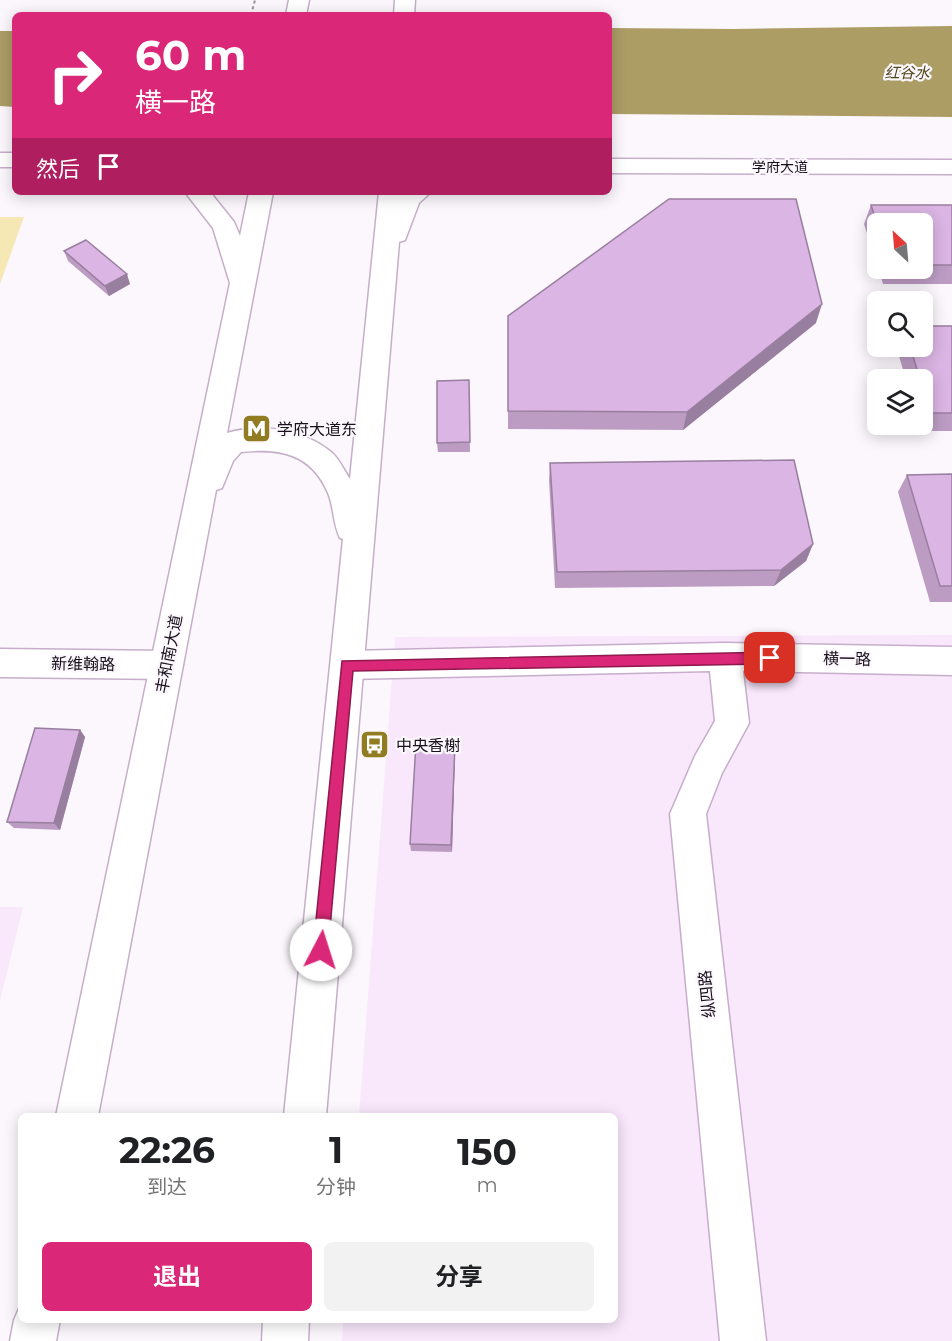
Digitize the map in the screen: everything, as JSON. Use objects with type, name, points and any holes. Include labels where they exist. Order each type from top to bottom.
[{"type":"main road","name":"学府大道","points":[[612,166],[952,167]]},
{"type":"main road","points":[[199,195],[225,227],[242,285]]},
{"type":"main road","name":"丰和南大道","points":[[78,1113],[260,195]]},
{"type":"main road","points":[[305,1113],[391,195]]},
{"type":"main road","points":[[383,274],[408,200],[415,195]]},
{"type":"main road","points":[[188,555],[220,456],[233,442],[266,439],[290,442],[322,460],[342,491],[357,558]]},
{"type":"main road","name":"横一路","points":[[347,666],[725,657],[952,661]]},
{"type":"main road","name":"纵四路","points":[[725,657],[732,723],[707,766],[688,814],[743,1341]]},
{"type":"main road","name":"新维翰路","points":[[0,663],[167,665]]},
{"type":"main road","points":[[33,1341],[36,1323]]},
{"type":"main road","points":[[285,1341],[286,1323]]},
{"type":"shaded area","points":[[0,217],[24,217],[0,284]]},
{"type":"shaded area","points":[[952,635],[952,1341],[342,1341],[343,1323],[618,1323],[618,1113],[359,1113],[395,637]]},
{"type":"shaded area","points":[[0,907],[23,907],[0,1001]]},
{"type":"water","name":"红谷水","points":[[952,26],[952,117],[612,114],[612,28]]},
{"type":"water","points":[[0,31],[12,31],[12,107],[0,106]]},
{"type":"building","points":[[669,199],[796,199],[822,304],[687,412],[508,411],[508,316]]},
{"type":"building","points":[[871,205],[952,205],[952,265],[933,265],[933,213],[874,213]]},
{"type":"building","points":[[86,240],[127,274],[105,286],[64,251]]},
{"type":"building","points":[[933,326],[952,326],[952,413],[933,413],[933,369],[917,369],[913,357],[933,357]]},
{"type":"building","points":[[469,380],[470,442],[437,443],[437,381]]},
{"type":"building","points":[[794,460],[813,544],[781,570],[557,572],[550,463]]},
{"type":"building","points":[[952,474],[952,586],[940,586],[907,475]]},
{"type":"building","points":[[35,728],[80,730],[54,823],[7,822]]},
{"type":"building","points":[[416,743],[455,744],[451,845],[410,844]]},
{"type":"place","name":"学府大道东","points":[[256,429]]},
{"type":"place","name":"中央香榭","points":[[375,745]]},
{"type":"route","points":[[321,950],[347,666],[725,657],[770,658]]}]
